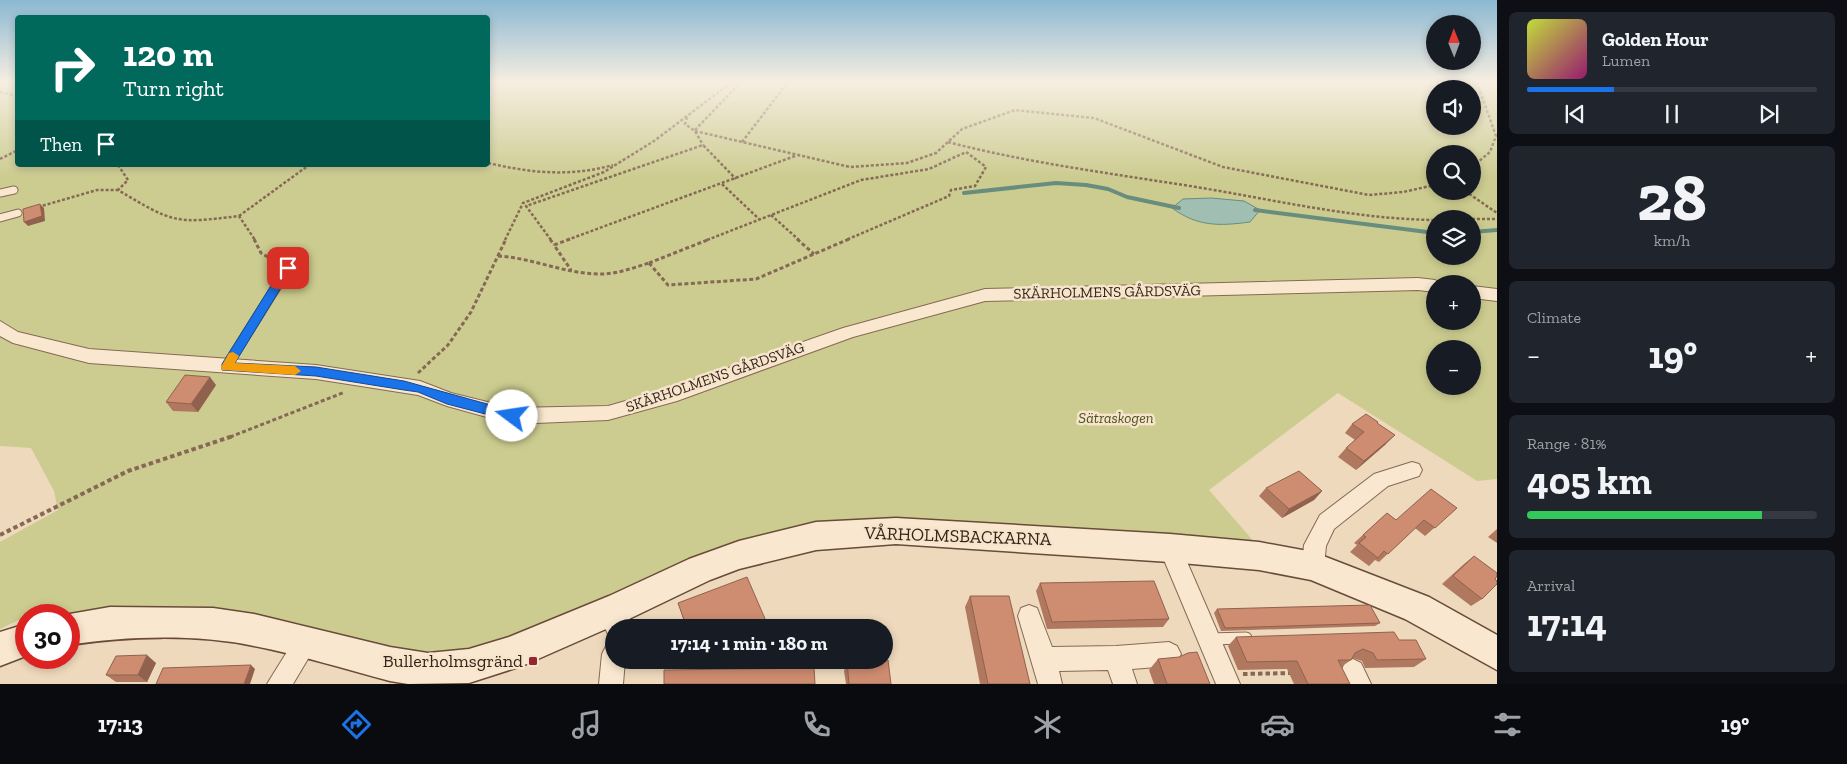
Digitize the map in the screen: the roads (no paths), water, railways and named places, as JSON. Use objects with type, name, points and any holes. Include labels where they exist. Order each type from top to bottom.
[{"type":"street","name":"SKÄRHOLMENS GÅRDSVÄG","points":[[0,327],[13,337],[89,356],[316,372],[375,380],[420,388],[447,399],[512,416],[608,413],[670,396],[849,332],[985,295],[1426,285]]},
{"type":"street","points":[[1481,293],[1497,295]]},
{"type":"street","points":[[1313,566],[1315,545],[1327,522],[1381,480],[1412,470]]},
{"type":"street","name":"VÅRHOLMSBACKARNA","points":[[80,627],[110,623],[213,624],[254,630],[390,664],[428,670],[469,666],[619,617],[700,570],[738,555],[816,536],[855,532],[920,531],[1170,548],[1259,556],[1313,566],[1417,608],[1495,647]]},
{"type":"street","points":[[1170,548],[1226,679]]},
{"type":"street","points":[[1029,616],[1044,659],[1050,684]]},
{"type":"street","points":[[279,684],[306,642]]},
{"type":"street","points":[[0,649],[15,644]]},
{"type":"street","points":[[1044,659],[1116,658],[1169,654]]},
{"type":"street","points":[[1116,658],[1125,684]]},
{"type":"street","points":[[611,684],[612,669]]},
{"type":"lane","points":[[0,192],[14,190]]},
{"type":"lane","points":[[0,218],[18,213]]},
{"type":"lane","points":[[226,367],[288,268]]},
{"type":"lane","points":[[1209,639],[1258,638]]},
{"type":"waterway","points":[[964,193],[1056,183],[1086,185],[1108,189],[1127,197],[1179,208]]},
{"type":"waterway","points":[[1255,210],[1426,232]]},
{"type":"waterway","points":[[1481,231],[1497,230]]},
{"type":"place","name":"Bullerholmsgränd","points":[[533,661]]},
{"type":"park label","name":"Sätraskogen","points":[[1116,418]]}]
